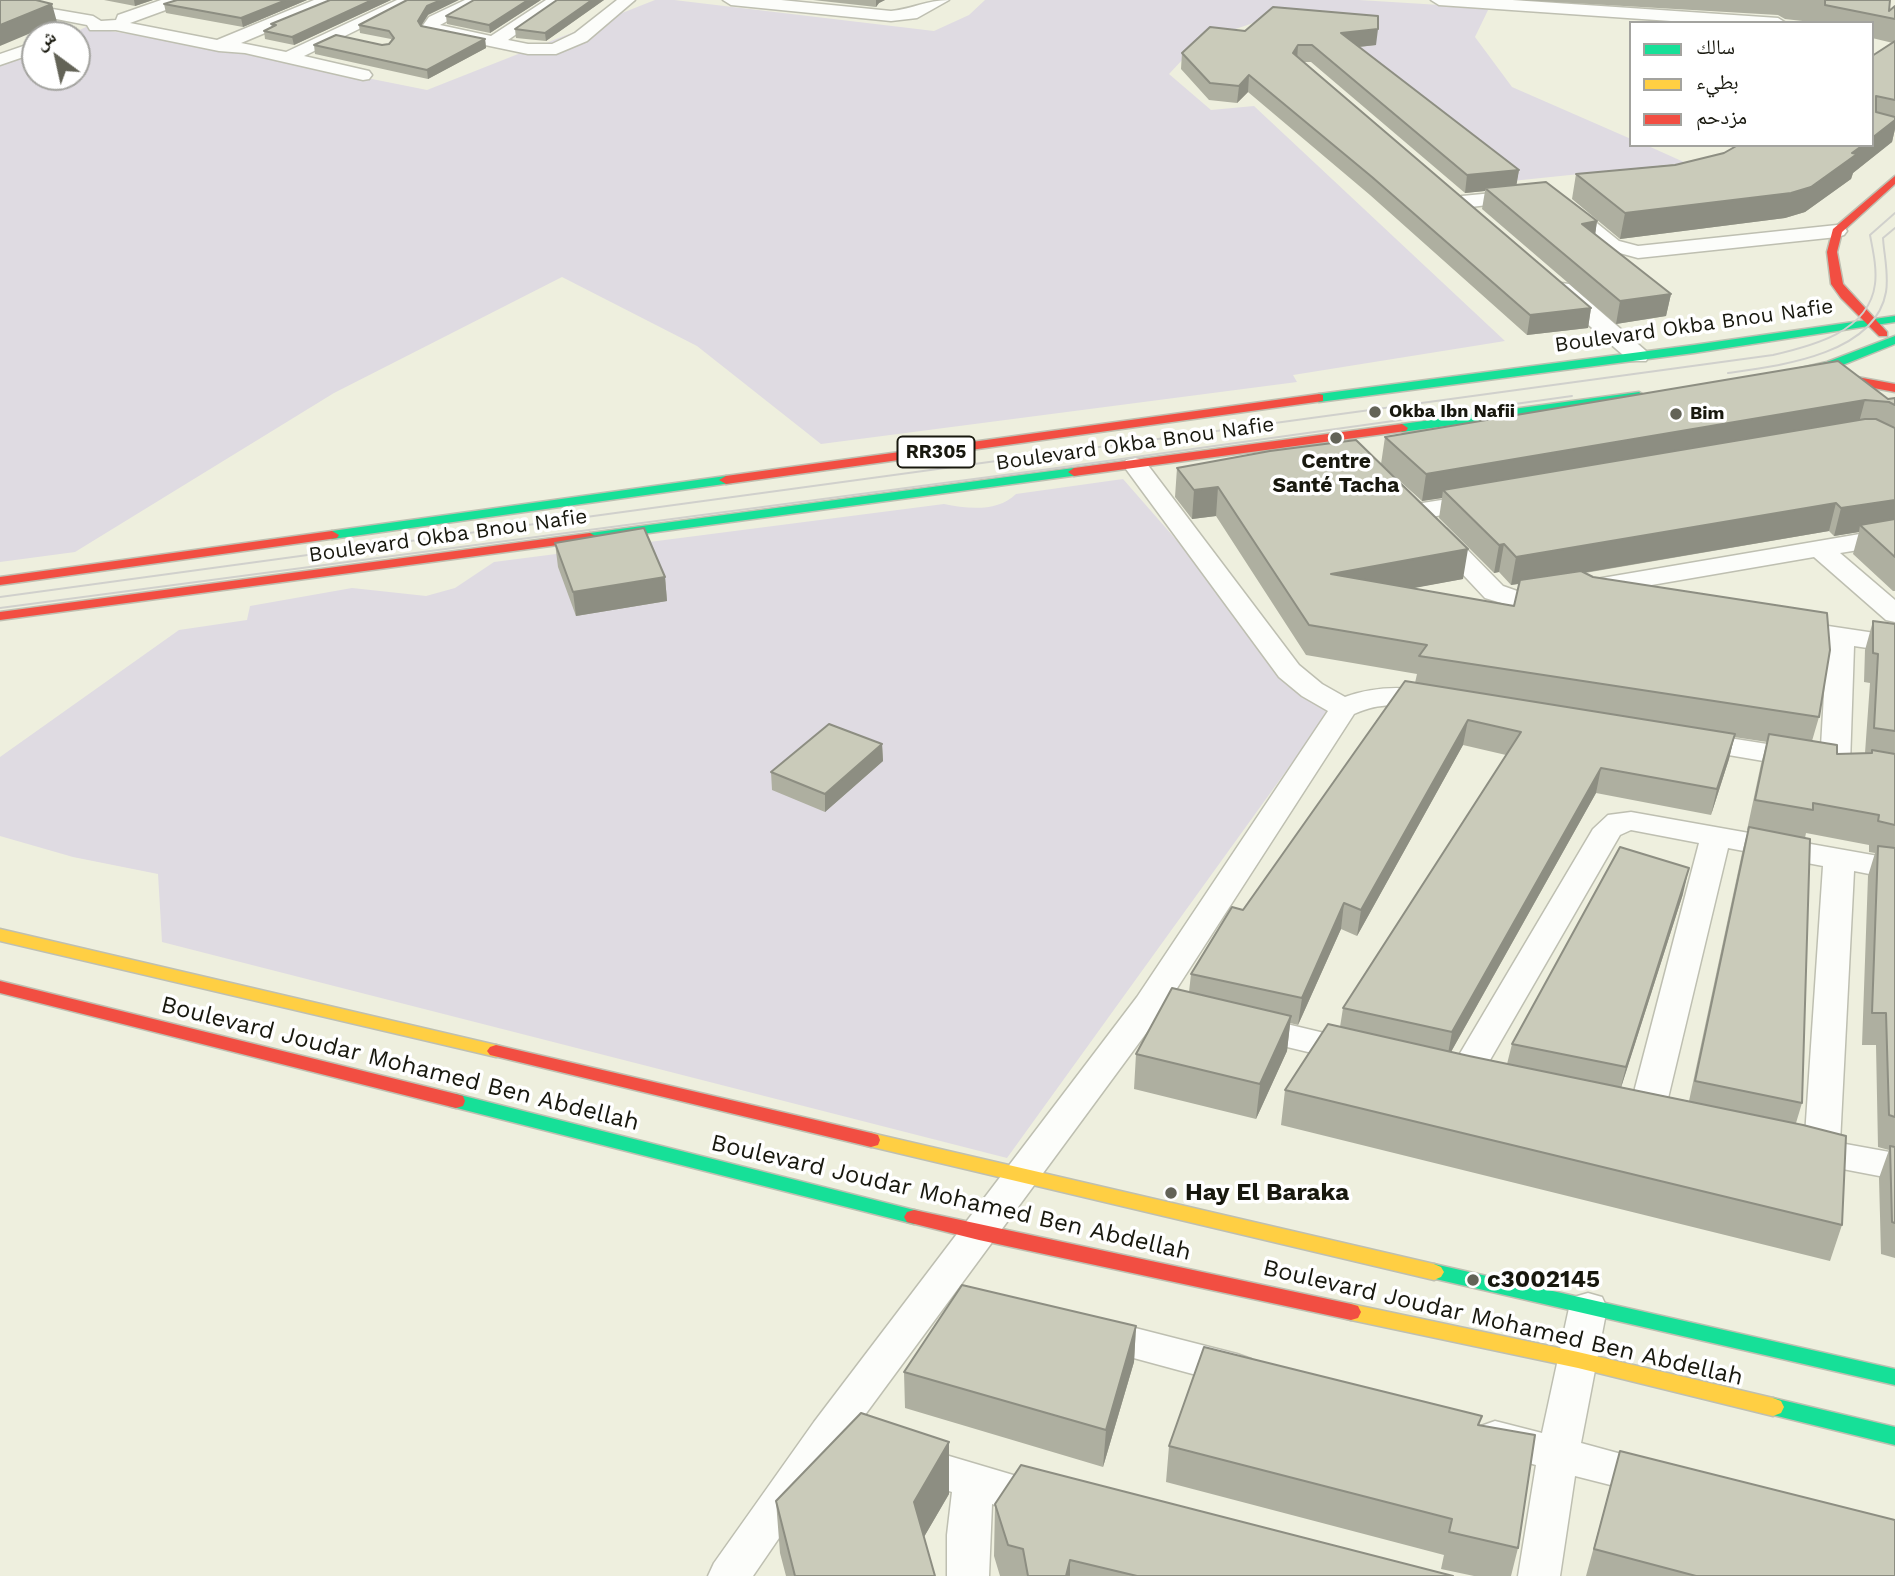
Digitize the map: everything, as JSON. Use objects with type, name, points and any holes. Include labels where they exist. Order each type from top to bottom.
[{"type":"main road","points":[[1776,377],[1854,357],[1894,342],[1845,296],[1837,284],[1832,252],[1837,231],[1895,179]]},
{"type":"main road","points":[[1818,330],[1844,316],[1847,310],[1845,296]]},
{"type":"main road","name":"Boulevard Okba Bnou Nafie","points":[[0,581],[1895,319]]},
{"type":"main road","points":[[1801,372],[1855,379],[1895,388]]},
{"type":"main road","name":"Boulevard Okba Bnou Nafie","points":[[0,617],[1655,394]]},
{"type":"main road","name":"Boulevard Joudar Mohamed Ben Abdellah","points":[[0,935],[1588,1308],[1895,1377]]},
{"type":"main road","name":"Boulevard Joudar Mohamed Ben Abdellah","points":[[0,988],[979,1233],[1578,1360],[1895,1436]]},
{"type":"street","points":[[29,0],[109,22]]},
{"type":"street","points":[[91,28],[176,0]]},
{"type":"street","points":[[232,45],[328,0]]},
{"type":"street","points":[[287,58],[410,0]]},
{"type":"street","points":[[478,0],[435,20],[429,28],[537,51],[556,49],[581,37],[627,0]]},
{"type":"street","points":[[493,42],[557,0]]},
{"type":"street","points":[[731,0],[901,16],[941,0]]},
{"type":"street","points":[[1439,0],[1596,5],[1760,21]]},
{"type":"street","points":[[1775,0],[1780,21]]},
{"type":"street","points":[[0,3],[232,45],[363,75]]},
{"type":"street","points":[[334,36],[359,41]]},
{"type":"street","points":[[0,60],[21,52]]},
{"type":"street","points":[[1483,220],[1457,198],[1576,191]]},
{"type":"street","points":[[1548,194],[1612,245],[1638,252],[1837,231]]},
{"type":"street","points":[[1545,274],[1638,356]]},
{"type":"street","points":[[1336,438],[1356,457]]},
{"type":"street","points":[[1135,465],[1289,671],[1312,690],[1344,708]]},
{"type":"street","points":[[1396,493],[1494,592],[1518,600],[1895,536]]},
{"type":"street","points":[[1416,512],[1499,498]]},
{"type":"street","points":[[1821,549],[1895,614]]},
{"type":"street","points":[[1565,592],[1644,606]]},
{"type":"street","points":[[1762,624],[1895,644]]},
{"type":"street","points":[[1660,737],[1847,766],[1841,636]]},
{"type":"street","points":[[730,1576],[828,1434],[954,1295],[979,1233],[1149,1004],[1344,708],[1366,697],[1391,694],[1458,705]]},
{"type":"street","points":[[1463,1076],[1608,830],[1619,822],[1631,821],[1895,869]]},
{"type":"street","points":[[1646,1116],[1716,836]]},
{"type":"street","points":[[1822,1153],[1839,859]]},
{"type":"street","points":[[1149,1004],[1385,1059]]},
{"type":"street","points":[[1782,1144],[1895,1166]]},
{"type":"street","points":[[1539,1576],[1558,1455],[1588,1308]]},
{"type":"street","points":[[1062,1324],[1277,1381]]},
{"type":"street","points":[[1464,1430],[1693,1489]]},
{"type":"street","points":[[828,1434],[974,1482],[1081,1510]]},
{"type":"street","points":[[968,1576],[968,1535],[974,1482]]},
{"type":"shaded area","points":[[655,0],[934,31],[969,15],[985,0],[1359,0],[1489,8],[1475,37],[1512,87],[1629,138],[1629,147],[1650,147],[1686,163],[1512,181],[1268,18],[1200,41],[1169,74],[1211,110],[1254,106],[1505,341],[1293,375],[1297,382],[821,444],[697,346],[562,277],[334,393],[75,552],[0,562],[0,64],[21,55],[21,91],[91,91],[91,28],[227,50],[427,90]]},
{"type":"shaded area","points":[[1123,479],[1328,713],[1007,1158],[162,942],[158,874],[73,857],[0,836],[0,757],[179,630],[247,620],[250,606],[352,588],[426,596],[455,588],[494,562],[944,504],[982,508],[1001,504],[1016,494]]},
{"type":"building","points":[[0,0],[36,0],[52,4],[0,25]]},
{"type":"building","points":[[177,0],[286,0],[241,18],[164,4]]},
{"type":"building","points":[[330,0],[372,0],[292,37],[264,31],[276,25],[271,24]]},
{"type":"building","points":[[407,0],[441,0],[427,6],[418,21],[421,26],[485,39],[427,70],[314,45],[336,35],[382,45],[389,44],[394,38],[389,31],[359,25]]},
{"type":"building","points":[[474,0],[528,0],[489,25],[446,16]]},
{"type":"building","points":[[557,0],[592,0],[545,33],[515,29]]},
{"type":"building","points":[[1825,0],[1890,0],[1889,11],[1895,6],[1895,19],[1825,5]]},
{"type":"building","points":[[1273,7],[1378,16],[1378,29],[1341,33],[1519,170],[1467,175],[1312,45],[1298,45],[1293,53],[1591,308],[1530,315],[1372,177],[1249,75],[1239,86],[1210,83],[1182,53],[1210,27],[1245,31]]},
{"type":"building","points":[[1895,41],[1895,100],[1876,96],[1876,112],[1895,117],[1895,120],[1874,136],[1874,55]]},
{"type":"building","points":[[1734,147],[1860,147],[1852,153],[1857,154],[1811,187],[1791,193],[1625,213],[1576,174],[1675,165],[1724,153]]},
{"type":"building","points":[[1546,182],[1597,221],[1582,224],[1671,294],[1620,301],[1485,188]]},
{"type":"building","points":[[1838,361],[1888,399],[1895,398],[1895,405],[1865,400],[1426,474],[1385,437]]},
{"type":"building","points":[[1876,419],[1895,428],[1895,500],[1841,508],[1836,503],[1516,557],[1504,544],[1499,545],[1443,490]]},
{"type":"building","points":[[1356,440],[1468,549],[1331,574],[1514,606],[1520,580],[1581,571],[1593,577],[1827,613],[1830,650],[1819,717],[1419,656],[1427,645],[1309,625],[1218,487],[1194,490],[1177,468],[1270,451]]},
{"type":"building","points":[[1895,519],[1895,557],[1860,525]]},
{"type":"building","points":[[644,528],[665,577],[573,592],[555,543]]},
{"type":"building","points":[[1873,621],[1895,624],[1895,731],[1874,728],[1878,654],[1873,653]]},
{"type":"building","points":[[1405,681],[1735,734],[1717,789],[1601,768],[1452,1032],[1343,1008],[1521,732],[1468,720],[1361,910],[1344,903],[1302,998],[1191,974],[1232,907],[1243,910]]},
{"type":"building","points":[[829,724],[882,744],[825,794],[771,772]]},
{"type":"building","points":[[1769,734],[1837,745],[1837,754],[1872,753],[1872,750],[1895,754],[1895,825],[1878,821],[1879,815],[1813,803],[1813,810],[1755,800]]},
{"type":"building","points":[[1749,827],[1810,839],[1802,1103],[1695,1081]]},
{"type":"building","points":[[1878,846],[1895,848],[1895,1117],[1889,1115],[1886,1013],[1872,1013]]},
{"type":"building","points":[[1620,847],[1689,868],[1626,1067],[1512,1044]]},
{"type":"building","points":[[1172,988],[1291,1016],[1260,1084],[1136,1054]]},
{"type":"building","points":[[1328,1024],[1846,1136],[1842,1225],[1285,1090]]},
{"type":"building","points":[[1890,1146],[1895,1147],[1895,1223],[1892,1222]]},
{"type":"building","points":[[962,1285],[1136,1326],[1106,1430],[904,1372]]},
{"type":"building","points":[[1204,1347],[1482,1416],[1478,1425],[1535,1435],[1518,1548],[1449,1532],[1452,1519],[1169,1446]]},
{"type":"building","points":[[861,1413],[949,1442],[914,1502],[935,1576],[795,1576],[776,1501]]},
{"type":"building","points":[[1620,1451],[1895,1520],[1895,1576],[1696,1576],[1594,1549]]},
{"type":"building","points":[[1021,1465],[1453,1576],[1137,1576],[1070,1560],[1066,1576],[1028,1576],[1023,1549],[1008,1545],[995,1504]]},
{"type":"tram line","points":[[0,597],[1773,355],[1821,341],[1850,325],[1862,314],[1875,284],[1870,235],[1895,213]]},
{"type":"tram line","points":[[1728,373],[1822,354],[1864,330],[1878,313],[1886,292],[1887,271],[1883,238],[1895,228]]},
{"type":"tram line","points":[[0,608],[1057,468],[1572,396]]},
{"type":"traffic: fast","points":[[1319,398],[1694,349],[1895,319]]},
{"type":"traffic: fast","points":[[1788,375],[1831,365],[1895,340]]},
{"type":"traffic: fast","points":[[1402,428],[1639,396]]},
{"type":"traffic: fast","points":[[590,537],[1074,472]]},
{"type":"traffic: fast","points":[[332,535],[726,480]]},
{"type":"traffic: fast","points":[[456,1101],[914,1217]]},
{"type":"traffic: fast","points":[[1434,1272],[1895,1377]]},
{"type":"traffic: fast","points":[[1773,1407],[1895,1436]]},
{"type":"traffic: slow","points":[[0,935],[496,1051]]},
{"type":"traffic: slow","points":[[871,1140],[1434,1272]]},
{"type":"traffic: slow","points":[[1351,1312],[1578,1360],[1773,1407]]},
{"type":"traffic: jam","points":[[1883,334],[1845,296],[1837,284],[1832,252],[1837,231],[1895,179]]},
{"type":"traffic: jam","points":[[1814,373],[1895,388]]},
{"type":"traffic: jam","points":[[726,480],[1319,398]]},
{"type":"traffic: jam","points":[[1074,472],[1402,428]]},
{"type":"traffic: jam","points":[[0,581],[332,535]]},
{"type":"traffic: jam","points":[[0,616],[590,537]]},
{"type":"traffic: jam","points":[[0,987],[456,1101]]},
{"type":"traffic: jam","points":[[496,1051],[871,1140]]},
{"type":"traffic: jam","points":[[914,1217],[1351,1312]]},
{"type":"place","name":"Okba Ibn Nafii","points":[[1375,412]]},
{"type":"place","name":"Bim","points":[[1676,414]]},
{"type":"place","name":"Centre Santé Tacha","points":[[1336,438]]},
{"type":"place","name":"Hay El Baraka","points":[[1171,1193]]},
{"type":"place","name":"c3002145","points":[[1473,1280]]}]
